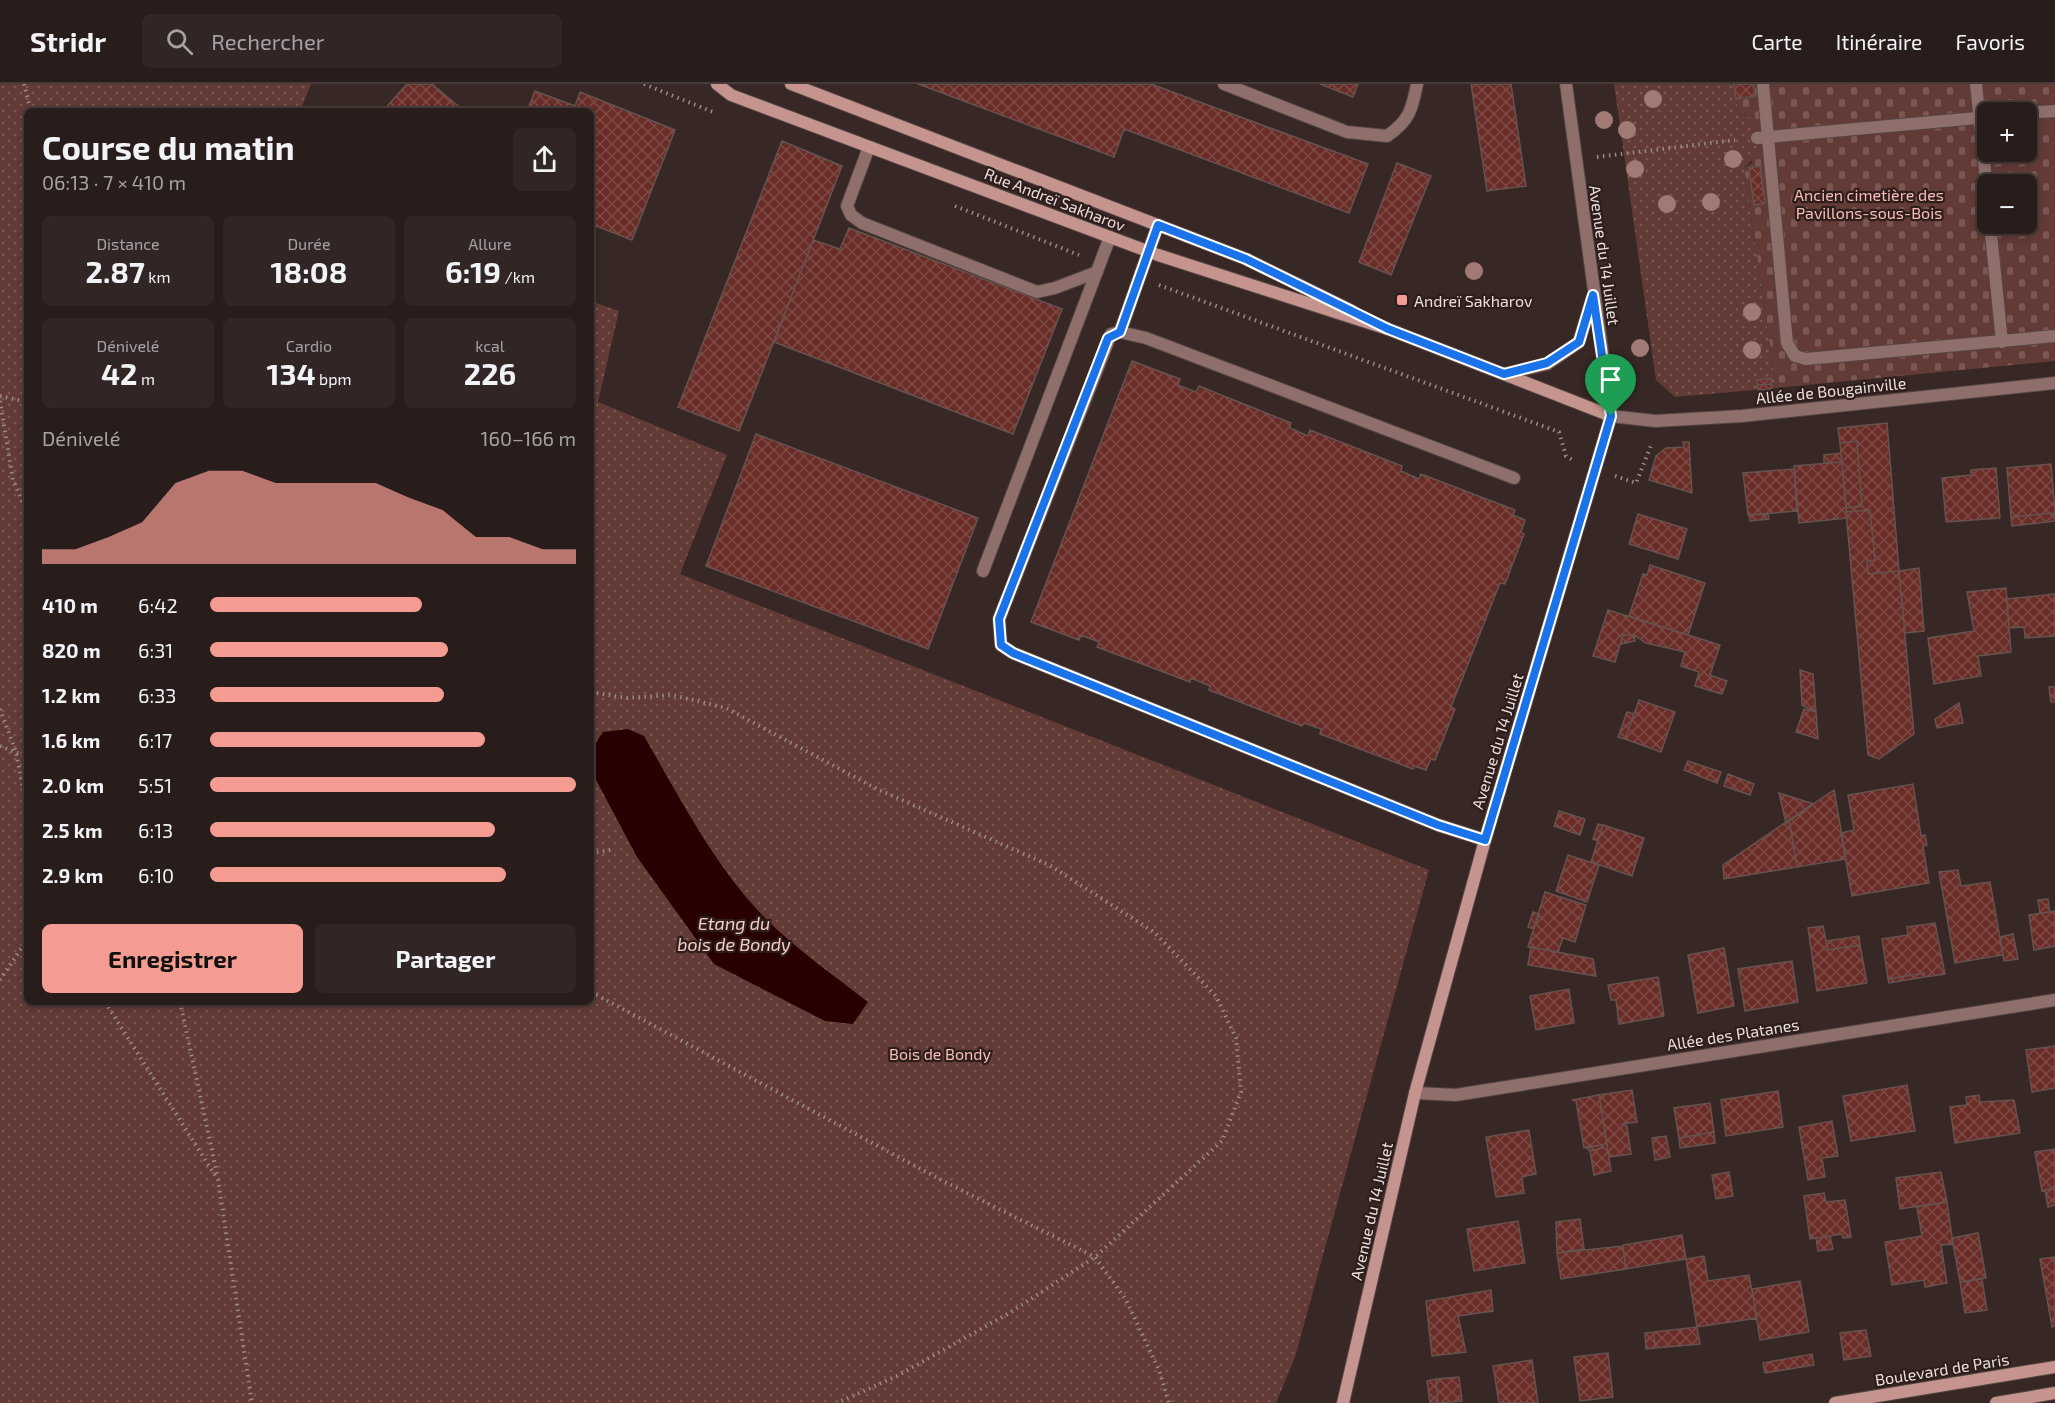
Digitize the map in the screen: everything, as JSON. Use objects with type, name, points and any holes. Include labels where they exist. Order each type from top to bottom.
[{"type":"street","name":"Rue Andreï Sakharov","points":[[717,84],[731,95],[1149,252],[1388,329],[1611,416]]},
{"type":"street","name":"Rue Andreï Sakharov","points":[[791,84],[1246,259],[1388,329]]},
{"type":"street","points":[[1224,84],[1347,132],[1387,136],[1403,125],[1413,106],[1417,84]]},
{"type":"street","name":"Avenue du 14 Juillet","points":[[1343,1403],[1415,1093],[1485,840],[1611,416],[1566,84]]},
{"type":"street","points":[[1762,84],[1762,137],[1787,343],[1795,356],[1806,359],[2055,336]]},
{"type":"street","points":[[1976,84],[1980,102]]},
{"type":"street","points":[[2037,112],[2055,111]]},
{"type":"street","points":[[1762,137],[1977,118]]},
{"type":"street","points":[[869,147],[847,206],[851,215],[862,224],[1037,292],[1055,288],[1097,272]]},
{"type":"street","points":[[1120,332],[1158,225]]},
{"type":"street","points":[[1991,234],[2002,342]]},
{"type":"street","points":[[983,571],[1110,237]]},
{"type":"street","points":[[1504,374],[1547,363],[1579,342],[1593,295]]},
{"type":"street","points":[[1485,840],[1427,821],[1013,653],[1001,645],[999,619],[1108,338],[1120,332],[1146,338],[1514,478]]},
{"type":"street","name":"Allée de Bougainville","points":[[1611,416],[1655,421],[1742,416],[2055,383]]},
{"type":"street","name":"Allée des Platanes","points":[[1415,1093],[1456,1095],[2055,1000]]},
{"type":"street","name":"Boulevard de Paris","points":[[1835,1403],[2055,1367]]},
{"type":"street","points":[[1996,1403],[2055,1393]]},
{"type":"path","points":[[24,84],[30,108]]},
{"type":"path","points":[[1575,159],[1762,137]]},
{"type":"path","points":[[0,396],[24,401]]},
{"type":"path","points":[[0,401],[14,480],[24,505]]},
{"type":"path","points":[[594,693],[626,698],[672,695],[726,708],[877,789],[1049,865],[1154,932],[1216,996],[1236,1038],[1241,1092],[1222,1141],[1095,1257],[1011,1312],[897,1376],[837,1403]]},
{"type":"path","points":[[0,709],[16,752],[24,794]]},
{"type":"path","points":[[0,746],[24,756]]},
{"type":"path","points":[[594,853],[611,850]]},
{"type":"path","points":[[0,980],[24,944]]},
{"type":"path","points":[[594,994],[945,1182],[1095,1257],[1126,1300],[1159,1370],[1169,1403]]},
{"type":"path","points":[[107,1005],[218,1180]]},
{"type":"path","points":[[181,1005],[218,1180],[252,1403]]},
{"type":"green space","name":"Bois de Bondy","points":[[0,84],[311,84],[301,108],[24,108],[24,1005],[594,1005],[594,302],[619,311],[598,402],[727,455],[680,574],[1429,870],[1295,1357],[1276,1403],[0,1403]]},
{"type":"green space","points":[[1614,84],[1734,84],[1738,113],[1751,118],[1756,129],[1758,154],[1744,168],[1776,388],[1675,397],[1656,380]]},
{"type":"green space","name":"Ancien cimetière des Pavillons-sous-Bois","points":[[1734,84],[2055,84],[2055,361],[1776,388],[1744,168],[1752,163],[1745,115],[1738,113]]},
{"type":"water","name":"Etang du bois de Bondy","points":[[628,729],[644,736],[699,831],[747,898],[789,940],[868,1002],[853,1024],[825,1021],[714,964],[637,857],[594,776],[594,746],[603,732]]},
{"type":"building","points":[[407,84],[432,84],[460,108],[386,108]]},
{"type":"building","points":[[918,84],[1151,84],[1368,164],[1349,213],[1124,129],[1114,157]]},
{"type":"building","points":[[1320,84],[1358,84],[1353,97]]},
{"type":"building","points":[[1471,84],[1511,84],[1526,186],[1487,191]]},
{"type":"building","points":[[1734,84],[1753,84],[1755,96],[1736,99]]},
{"type":"building","points":[[535,91],[575,106],[580,92],[675,130],[632,240],[594,225],[594,108],[528,108]]},
{"type":"building","points":[[782,141],[842,166],[739,431],[678,407]]},
{"type":"building","points":[[1397,163],[1431,176],[1391,275],[1359,262]]},
{"type":"building","points":[[1760,166],[1765,203],[1754,205],[1749,168]]},
{"type":"building","points":[[849,228],[1062,309],[1013,434],[774,342],[813,240],[840,249]]},
{"type":"building","points":[[1132,361],[1180,379],[1178,385],[1196,392],[1199,386],[1291,423],[1290,428],[1308,436],[1310,430],[1402,466],[1401,471],[1419,479],[1421,474],[1515,510],[1513,515],[1525,520],[1521,532],[1524,534],[1505,584],[1500,583],[1451,707],[1455,709],[1435,760],[1431,759],[1426,770],[1414,766],[1413,769],[1320,734],[1321,729],[1304,723],[1302,726],[1209,690],[1210,686],[1191,678],[1190,682],[1097,647],[1099,642],[1081,635],[1079,640],[1031,622]]},
{"type":"building","points":[[1771,378],[1771,384],[1758,385],[1757,380]]},
{"type":"building","points":[[1771,384],[1772,389],[1758,390],[1758,385]]},
{"type":"building","points":[[1887,423],[1899,571],[1868,574],[1867,561],[1875,560],[1870,510],[1846,512],[1846,508],[1862,506],[1857,441],[1840,443],[1838,428]]},
{"type":"building","points":[[756,434],[978,518],[928,649],[706,566]]},
{"type":"building","points":[[1857,441],[1862,506],[1846,508],[1840,443]]},
{"type":"building","points":[[1683,442],[1689,442],[1692,493],[1649,480],[1656,456],[1666,448],[1684,447]]},
{"type":"building","points":[[1841,453],[1842,462],[1824,463],[1824,455]]},
{"type":"building","points":[[1842,462],[1847,518],[1799,523],[1794,466]]},
{"type":"building","points":[[2051,464],[2055,513],[2011,517],[2007,468]]},
{"type":"building","points":[[1996,468],[2000,518],[1946,522],[1942,478],[1971,475],[1971,470]]},
{"type":"building","points":[[1794,469],[1797,511],[1748,515],[1743,473]]},
{"type":"building","points":[[1870,510],[1875,560],[1867,561],[1868,574],[1899,571],[1914,734],[1879,759],[1868,755],[1846,512]]},
{"type":"building","points":[[2055,513],[2055,521],[2012,526],[2011,517]]},
{"type":"building","points":[[1638,514],[1687,529],[1678,559],[1629,544]]},
{"type":"building","points":[[1768,514],[1769,519],[1750,521],[1749,515]]},
{"type":"building","points":[[1650,565],[1705,583],[1688,635],[1629,616],[1643,574],[1647,575]]},
{"type":"building","points":[[1919,568],[1924,631],[1905,633],[1899,571]]},
{"type":"building","points":[[2006,588],[2011,652],[1978,656],[1981,676],[1934,684],[1928,638],[1974,631],[1967,592]]},
{"type":"building","points":[[2055,594],[2055,636],[2025,638],[2024,627],[2009,628],[2007,599]]},
{"type":"building","points":[[1608,610],[1720,645],[1710,675],[1727,681],[1722,694],[1695,686],[1699,672],[1681,666],[1685,652],[1646,643],[1634,635],[1623,635],[1615,662],[1593,656]]},
{"type":"building","points":[[1623,635],[1634,635],[1635,641],[1621,644]]},
{"type":"building","points":[[1800,670],[1813,674],[1816,712],[1802,705]]},
{"type":"building","points":[[2049,687],[2055,687],[2055,702],[2051,702]]},
{"type":"building","points":[[1639,700],[1675,712],[1661,752],[1625,739]]},
{"type":"building","points":[[1959,703],[1963,723],[1937,728],[1935,719]]},
{"type":"building","points":[[1804,709],[1816,712],[1818,739],[1796,732]]},
{"type":"building","points":[[1627,712],[1634,714],[1625,739],[1618,737]]},
{"type":"building","points":[[1688,761],[1721,772],[1717,783],[1684,770]]},
{"type":"building","points":[[1728,774],[1754,784],[1750,795],[1724,786]]},
{"type":"building","points":[[1913,784],[1921,836],[1925,835],[1927,845],[1923,846],[1929,883],[1852,896],[1841,833],[1854,830],[1848,795]]},
{"type":"building","points":[[1834,790],[1846,859],[1797,867],[1789,820]]},
{"type":"building","points":[[1779,793],[1814,804],[1786,823]]},
{"type":"building","points":[[1559,811],[1585,819],[1580,835],[1554,826]]},
{"type":"building","points":[[1789,820],[1797,867],[1724,879],[1723,865]]},
{"type":"building","points":[[1598,824],[1603,825],[1598,841],[1593,839]]},
{"type":"building","points":[[1603,825],[1644,838],[1632,876],[1591,862]]},
{"type":"building","points":[[1568,855],[1599,865],[1587,902],[1556,891]]},
{"type":"building","points":[[1958,870],[1961,886],[1990,882],[2003,955],[1955,963],[1939,872]]},
{"type":"building","points":[[1545,892],[1586,905],[1575,942],[1563,938],[1558,952],[1528,947]]},
{"type":"building","points":[[2048,899],[2050,912],[2040,913],[2038,900]]},
{"type":"building","points":[[2055,911],[2055,946],[2034,950],[2029,915]]},
{"type":"building","points":[[1533,912],[1539,914],[1534,929],[1528,927]]},
{"type":"building","points":[[1935,923],[1945,974],[1925,977],[1924,973],[1888,979],[1882,939],[1908,935],[1907,927]]},
{"type":"building","points":[[1823,926],[1828,950],[1860,945],[1867,983],[1817,991],[1808,928]]},
{"type":"building","points":[[2013,934],[2018,959],[2004,961],[2000,937]]},
{"type":"building","points":[[1859,936],[1860,945],[1828,950],[1826,941]]},
{"type":"building","points":[[1531,947],[1593,959],[1596,976],[1528,965]]},
{"type":"building","points":[[1724,948],[1734,1006],[1698,1013],[1688,955]]},
{"type":"building","points":[[1792,961],[1798,1002],[1745,1011],[1738,969]]},
{"type":"building","points":[[1924,973],[1925,977],[1889,983],[1888,979]]},
{"type":"building","points":[[1658,977],[1664,1016],[1619,1024],[1616,1000],[1611,1000],[1608,985]]},
{"type":"building","points":[[1569,989],[1574,1023],[1536,1030],[1530,996]]},
{"type":"building","points":[[2055,1046],[2055,1088],[2032,1092],[2026,1050]]},
{"type":"building","points":[[1907,1085],[1915,1131],[1851,1141],[1843,1096]]},
{"type":"building","points":[[1632,1090],[1637,1122],[1622,1124],[1627,1126],[1631,1154],[1609,1157],[1599,1095]]},
{"type":"building","points":[[1778,1091],[1783,1127],[1726,1136],[1721,1100]]},
{"type":"building","points":[[1599,1095],[1611,1171],[1594,1175],[1590,1151],[1603,1148],[1602,1145],[1584,1148],[1576,1101],[1572,1100]]},
{"type":"building","points":[[1979,1095],[1980,1102],[2014,1100],[2020,1133],[1955,1143],[1950,1107],[1967,1105],[1966,1097]]},
{"type":"building","points":[[1710,1103],[1714,1132],[1679,1138],[1674,1108]]},
{"type":"building","points":[[1832,1121],[1838,1156],[1822,1158],[1825,1177],[1808,1180],[1799,1127]]},
{"type":"building","points":[[1529,1130],[1536,1174],[1522,1177],[1524,1193],[1496,1197],[1486,1137]]},
{"type":"building","points":[[1714,1132],[1715,1143],[1680,1148],[1679,1138]]},
{"type":"building","points":[[1666,1136],[1670,1157],[1655,1160],[1652,1138]]},
{"type":"building","points":[[1602,1145],[1603,1148],[1590,1151],[1586,1147]]},
{"type":"building","points":[[2055,1149],[2055,1188],[2042,1191],[2035,1152]]},
{"type":"building","points":[[1729,1172],[1733,1196],[1716,1199],[1712,1175]]},
{"type":"building","points":[[1941,1172],[1947,1202],[1900,1209],[1896,1178]]},
{"type":"building","points":[[2055,1188],[2055,1205],[2048,1207],[2045,1190]]},
{"type":"building","points":[[1824,1193],[1826,1202],[1845,1200],[1851,1237],[1843,1238],[1842,1234],[1810,1239],[1804,1196]]},
{"type":"building","points":[[1947,1202],[1953,1244],[1941,1245],[1947,1283],[1925,1287],[1924,1280],[1892,1285],[1885,1242],[1922,1236],[1917,1207]]},
{"type":"building","points":[[1580,1219],[1584,1249],[1557,1253],[1556,1222]]},
{"type":"building","points":[[1518,1221],[1525,1263],[1474,1271],[1467,1229]]},
{"type":"building","points":[[1978,1233],[1986,1278],[1960,1282],[1952,1238]]},
{"type":"building","points":[[1682,1235],[1686,1259],[1626,1269],[1623,1245]]},
{"type":"building","points":[[1830,1236],[1833,1249],[1818,1251],[1816,1238]]},
{"type":"building","points":[[1623,1246],[1626,1269],[1561,1279],[1557,1253]]},
{"type":"building","points":[[1704,1256],[1708,1281],[1749,1275],[1757,1318],[1697,1327],[1686,1259]]},
{"type":"building","points":[[2055,1257],[2055,1326],[2052,1327],[2040,1259]]},
{"type":"building","points":[[1982,1279],[1987,1310],[1965,1313],[1960,1282]]},
{"type":"building","points":[[1800,1281],[1809,1332],[1760,1340],[1752,1289]]},
{"type":"building","points":[[1491,1290],[1493,1311],[1458,1316],[1466,1352],[1432,1356],[1426,1301]]},
{"type":"building","points":[[1697,1327],[1700,1344],[1655,1348],[1654,1332]]},
{"type":"building","points":[[1866,1330],[1871,1356],[1844,1360],[1840,1333]]},
{"type":"building","points":[[1654,1332],[1655,1348],[1646,1349],[1645,1333]]},
{"type":"building","points":[[1608,1353],[1613,1397],[1580,1401],[1574,1357]]},
{"type":"building","points":[[1812,1354],[1814,1365],[1765,1373],[1763,1363]]},
{"type":"building","points":[[1532,1360],[1538,1403],[1499,1403],[1493,1366]]},
{"type":"building","points":[[1459,1377],[1462,1401],[1438,1403],[1436,1379]]},
{"type":"building","points":[[1436,1379],[1438,1403],[1430,1403],[1427,1381]]},
{"type":"place","name":"Andreï Sakharov","points":[[1402,300]]},
{"type":"route","points":[[1158,225],[1246,259],[1388,329],[1504,374],[1547,363],[1579,342],[1593,295],[1611,416],[1485,840],[1438,825],[1013,653],[1001,645],[999,619],[1108,338],[1111,334],[1120,332],[1158,225]]}]
